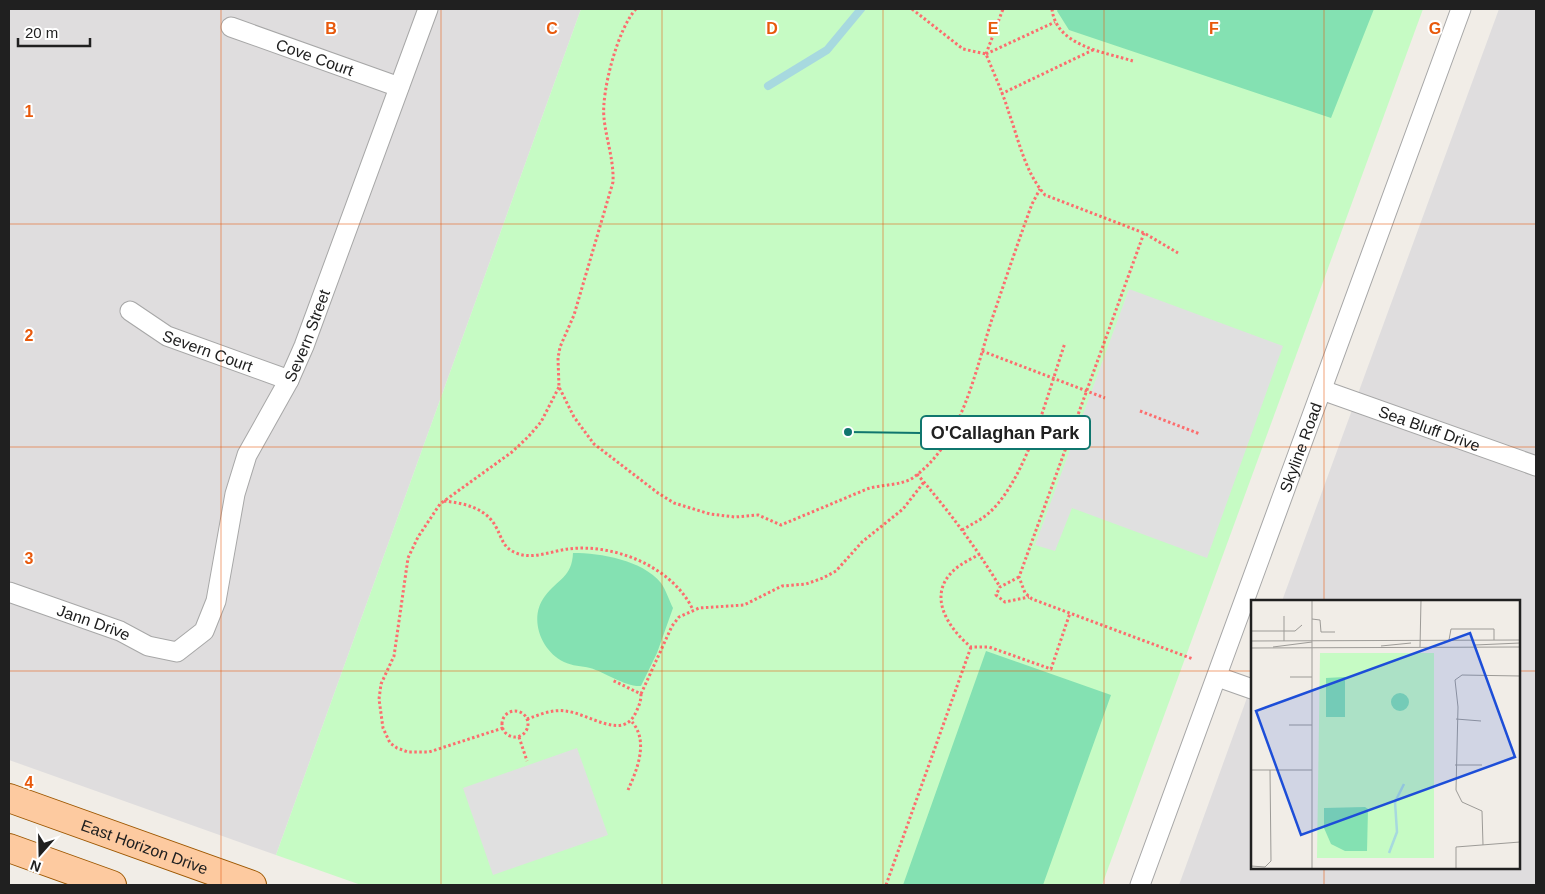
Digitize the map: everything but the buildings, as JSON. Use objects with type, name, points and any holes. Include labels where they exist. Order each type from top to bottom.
[{"type":"main road","name":"East Horizon Drive","points":[[9,798],[252,885]]},
{"type":"main road","points":[[9,809],[41,810]]},
{"type":"main road","points":[[9,848],[112,885]]},
{"type":"street","name":"Severn Street","points":[[177,652],[204,631],[216,601],[235,494],[247,455],[289,380],[323,297],[428,9]]},
{"type":"street","name":"Skyline Road","points":[[1140,885],[1218,676],[1460,9]]},
{"type":"street","name":"Cove Court","points":[[231,27],[399,87]]},
{"type":"street","name":"Severn Court","points":[[130,311],[167,336],[289,380]]},
{"type":"street","name":"Sea Bluff Drive","points":[[1322,390],[1536,466]]},
{"type":"street","name":"Jann Drive","points":[[9,592],[120,631],[148,646],[177,652]]},
{"type":"street","points":[[1218,676],[1251,689]]},
{"type":"path","points":[[636,9],[624,31],[608,84],[604,115],[614,167],[613,182],[574,315],[560,347],[558,358],[560,387],[574,417],[594,444],[658,493],[692,510],[735,517],[758,515],[782,525],[867,489],[881,484],[900,483],[917,474],[938,453],[961,412],[1032,204],[1040,189]]},
{"type":"path","points":[[912,9],[963,49],[986,54],[1055,22]]},
{"type":"path","points":[[1003,9],[986,54],[1026,165],[1040,189],[1045,195],[1144,233],[1178,254]]},
{"type":"path","points":[[1052,9],[1055,22],[1068,37],[1095,49],[1133,61]]},
{"type":"path","points":[[1002,94],[1095,49]]},
{"type":"path","points":[[1144,233],[1019,577],[1000,587],[996,595],[1005,602],[1029,597],[1193,659]]},
{"type":"path","points":[[962,530],[991,511],[1011,482],[1029,444],[1065,343]]},
{"type":"path","points":[[982,351],[1105,398]]},
{"type":"path","points":[[503,728],[429,752],[418,753],[397,748],[390,743],[383,728],[379,699],[381,684],[394,656],[408,558],[418,537],[433,513],[444,501],[512,452],[528,437],[541,422],[560,387]]},
{"type":"path","points":[[1140,411],[1200,434]]},
{"type":"path","points":[[917,474],[980,554],[1000,587]]},
{"type":"path","points":[[527,720],[546,713],[562,710],[619,727],[632,722],[641,700],[640,694],[665,645],[672,626],[679,617],[694,610],[716,606],[744,605],[782,586],[806,584],[824,578],[836,571],[862,542],[903,510],[924,482]]},
{"type":"path","points":[[444,501],[470,505],[485,513],[496,527],[505,546],[522,555],[584,548],[605,549],[629,556],[660,573],[687,596],[694,610]]},
{"type":"path","points":[[980,554],[954,569],[945,581],[940,596],[943,611],[950,626],[971,647],[989,647],[1051,669],[1070,613]]},
{"type":"path","points":[[1019,577],[1029,597]]},
{"type":"path","points":[[886,885],[971,647]]},
{"type":"path","points":[[612,680],[640,694]]},
{"type":"path","points":[[513,712],[521,713],[527,720],[526,732],[519,737],[511,737],[503,728],[504,718],[513,712]]},
{"type":"path","points":[[628,790],[634,776],[641,748],[640,735],[632,722]]},
{"type":"path","points":[[519,737],[527,761]]},
{"type":"shaded area","points":[[9,9],[581,9],[276,855],[9,760]]},
{"type":"shaded area","points":[[1499,9],[1536,9],[1536,885],[1179,885],[1251,687],[1251,869],[1520,869],[1520,600],[1282,600]]},
{"type":"shaded area","points":[[1129,289],[1283,346],[1207,558],[1072,508],[1055,551],[1035,545]]},
{"type":"shaded area","points":[[577,748],[608,835],[493,875],[463,788]]},
{"type":"green space","points":[[581,9],[1423,9],[1102,885],[361,885],[276,855]]},
{"type":"green space","points":[[1058,9],[1374,9],[1331,118],[1069,30],[1057,11]]},
{"type":"green space","points":[[573,553],[608,556],[632,563],[653,575],[661,583],[673,608],[657,653],[641,686],[622,682],[590,668],[564,662],[556,657],[543,642],[537,624],[540,605],[550,590],[567,573]]},
{"type":"green space","points":[[986,651],[1111,695],[1043,885],[903,885]]},
{"type":"waterway","points":[[768,86],[827,50],[861,9]]},
{"type":"place","name":"O'Callaghan Park","points":[[848,432]]}]
